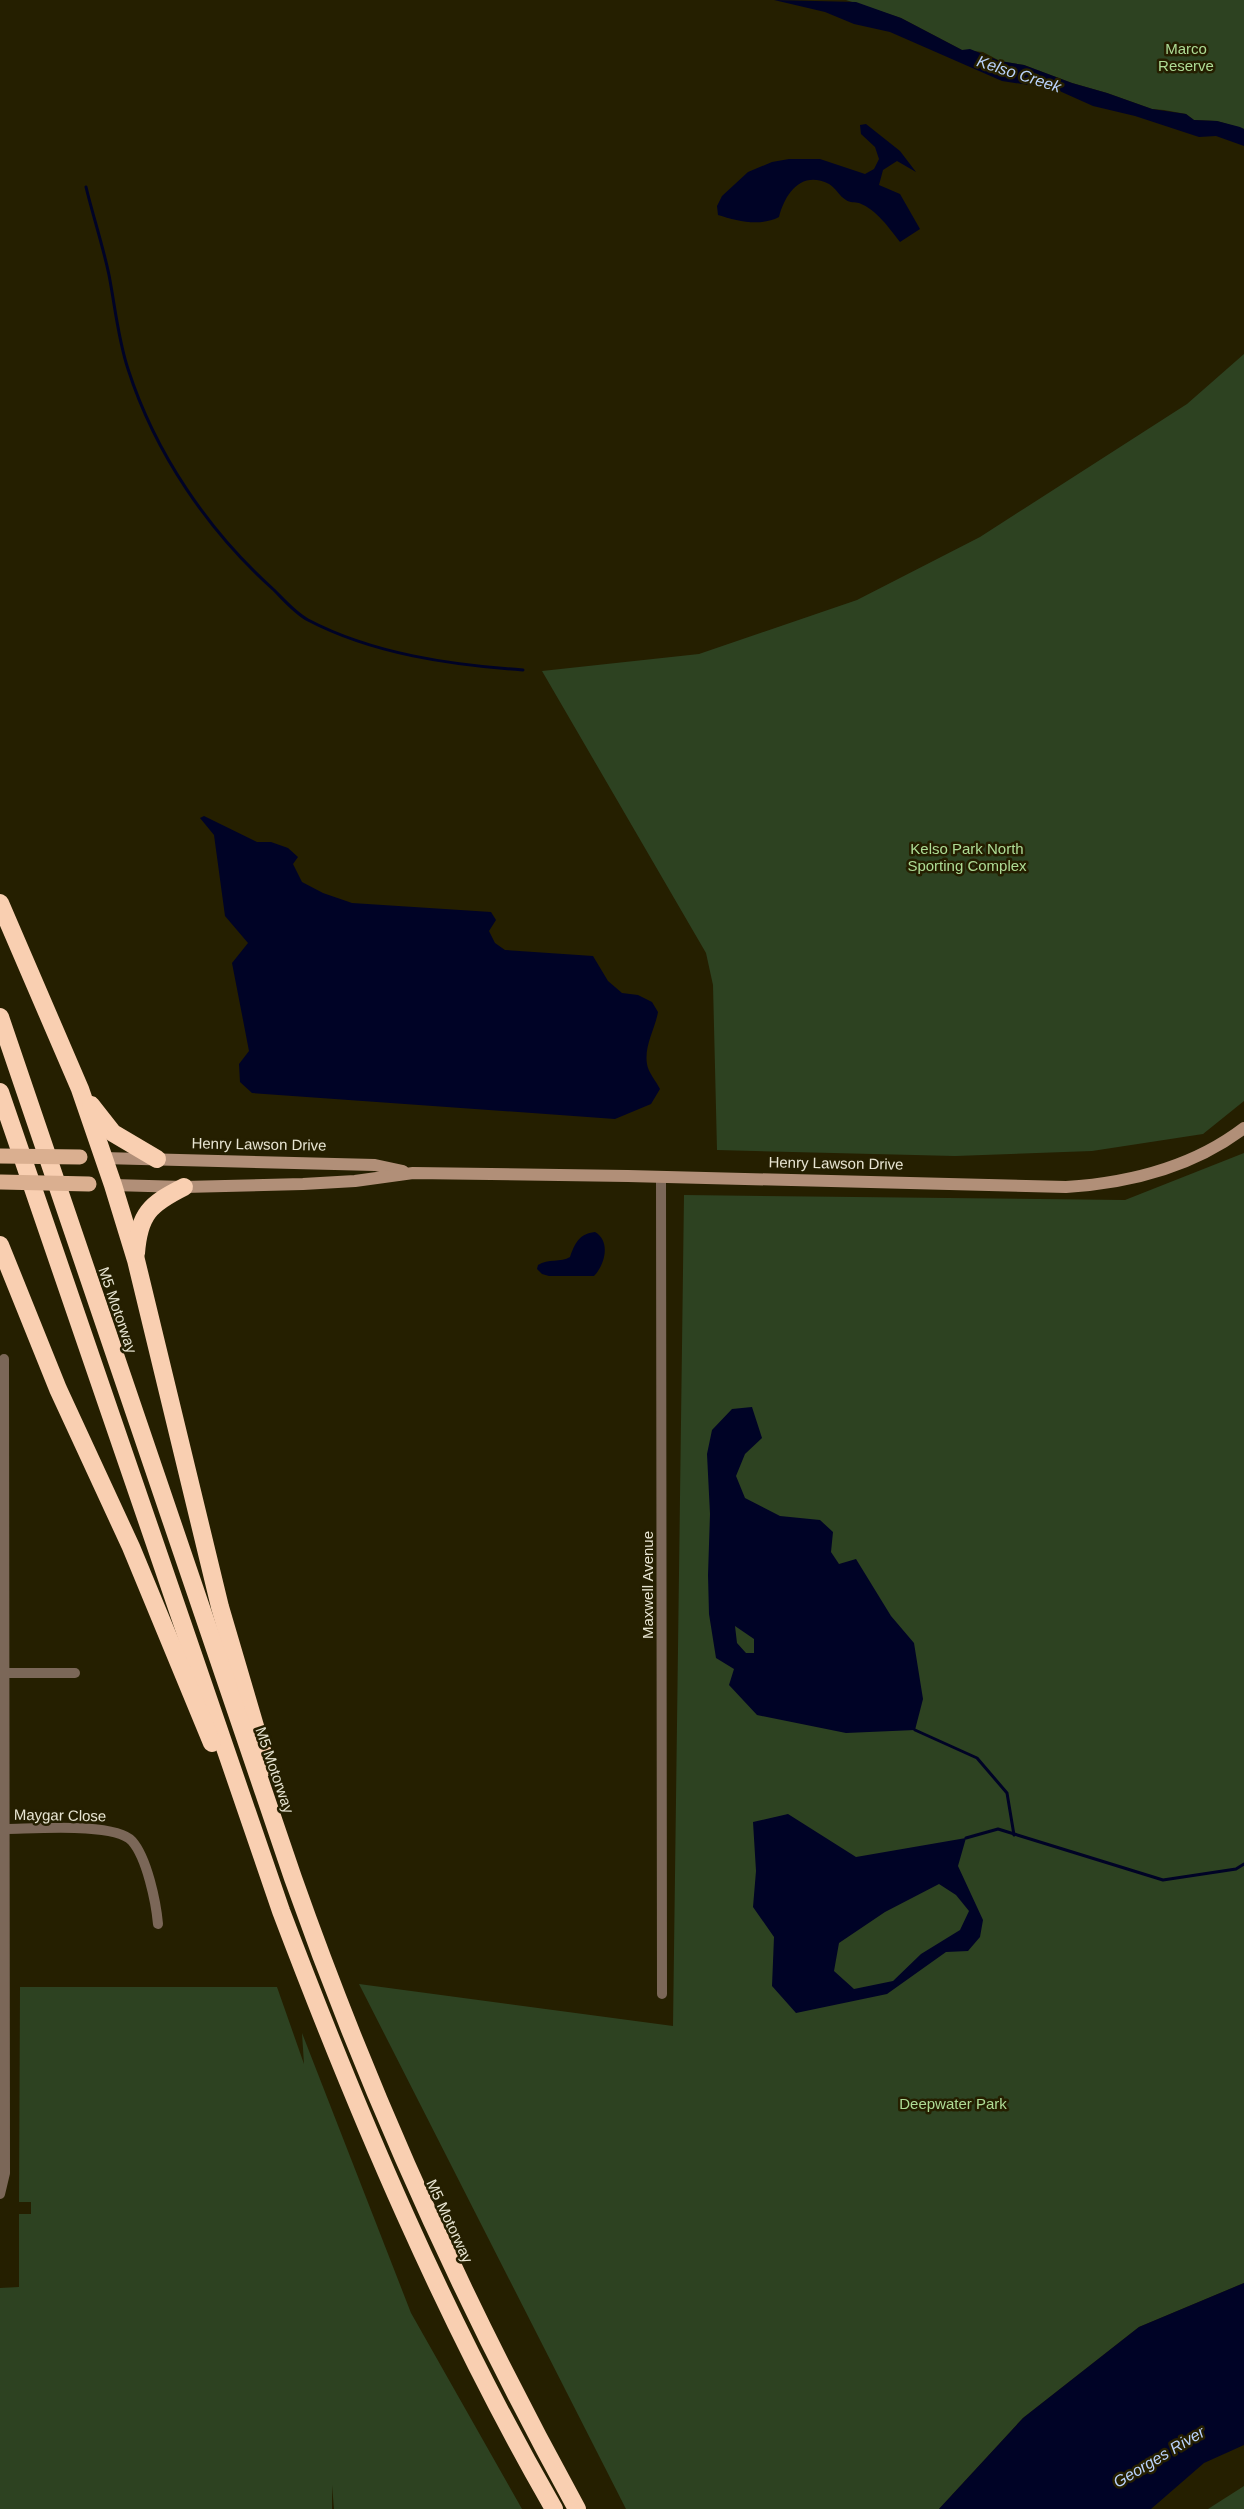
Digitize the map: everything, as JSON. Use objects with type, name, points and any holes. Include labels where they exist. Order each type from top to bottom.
[{"type":"highway","points":[[0,903],[80,1089],[114,1185],[136,1260],[226,1629],[318,1947]]},
{"type":"highway","name":"M5 Motorway","points":[[0,1017],[318,1947],[390,2129],[434,2229],[508,2382],[577,2509]]},
{"type":"highway","points":[[80,1089],[96,1113],[113,1132],[157,1160]]},
{"type":"highway","points":[[0,1092],[282,1911],[326,2029],[383,2168],[480,2372],[554,2509]]},
{"type":"highway","points":[[136,1260],[137,1233],[145,1212],[162,1198],[184,1187]]},
{"type":"highway","points":[[2,1253],[58,1389],[131,1547],[282,1911]]},
{"type":"main road","name":"Henry Lawson Drive","points":[[114,1185],[184,1187],[355,1181],[414,1173],[1022,1187],[1103,1185],[1137,1178],[1182,1163],[1212,1149],[1244,1128]]},
{"type":"main road","points":[[0,1156],[80,1157]]},
{"type":"main road","name":"Henry Lawson Drive","points":[[103,1158],[375,1165],[414,1173]]},
{"type":"main road","points":[[1,1182],[89,1184]]},
{"type":"street","name":"Maxwell Avenue","points":[[661,1177],[662,1994]]},
{"type":"street","points":[[0,2194],[5,2173],[2,1986],[5,1829],[2,1759],[5,1673],[2,1409],[4,1359]]},
{"type":"street","points":[[5,1673],[75,1673]]},
{"type":"street","name":"Maygar Close","points":[[5,1829],[106,1830],[124,1835],[132,1841],[141,1859],[155,1896],[159,1924]]},
{"type":"green space","name":"Marco Reserve","points":[[846,0],[1244,0],[1244,129],[1217,121],[1194,120],[1186,114],[1152,109],[1024,65],[1000,61],[983,52],[962,50],[901,18]]},
{"type":"green space","name":"Kelso Park North Sporting Complex","points":[[1244,354],[1244,1101],[1203,1134],[1092,1151],[955,1156],[717,1150],[713,985],[706,953],[542,671],[699,654],[857,600],[980,537],[1187,404]]},
{"type":"green space","name":"Deepwater Park","points":[[1244,1153],[1244,2283],[1139,2327],[1023,2418],[939,2509],[626,2509],[359,1984],[673,2026],[684,1195],[1125,1200]]},
{"type":"green space","points":[[20,1987],[277,1987],[304,2064],[302,2033],[411,2313],[522,2509],[334,2509],[332,2485],[332,2509],[0,2509],[0,2288],[19,2287],[19,2214],[31,2214],[31,2202],[19,2202]]},
{"type":"green space","points":[[1244,2486],[1244,2509],[1208,2509]]},
{"type":"water","name":"Kelso Creek","points":[[774,0],[856,2],[901,18],[962,50],[970,49],[1000,61],[1024,65],[1152,109],[1186,114],[1194,120],[1217,121],[1240,127],[1244,129],[1244,146],[1216,136],[1199,137],[1135,116],[1093,106],[1055,89],[1002,81],[890,32],[854,24],[825,12]]},
{"type":"water","points":[[866,124],[900,151],[916,172],[897,161],[883,170],[879,185],[900,194],[920,229],[900,242],[871,210],[859,203],[848,201],[829,184],[819,180],[802,182],[796,187],[785,200],[779,217],[772,220],[748,222],[718,215],[717,206],[722,196],[748,172],[772,162],[789,159],[820,159],[865,174],[874,169],[879,159],[875,147],[861,134],[860,125]]},
{"type":"water","points":[[204,816],[257,842],[271,842],[288,848],[298,857],[293,864],[302,882],[323,893],[352,903],[491,912],[496,920],[489,931],[495,943],[505,950],[593,956],[608,981],[622,993],[638,995],[652,1002],[658,1012],[646,1057],[649,1070],[660,1089],[651,1104],[615,1119],[252,1093],[240,1082],[239,1064],[249,1051],[232,963],[248,943],[225,916],[214,835],[200,818]]},
{"type":"water","points":[[595,1232],[603,1241],[605,1253],[601,1266],[594,1276],[549,1276],[537,1269],[542,1263],[570,1257],[578,1240]]},
{"type":"water","points":[[752,1407],[762,1438],[745,1454],[736,1476],[745,1498],[780,1516],[820,1520],[833,1532],[831,1552],[839,1564],[856,1559],[891,1616],[914,1643],[923,1699],[915,1730],[846,1733],[757,1715],[729,1685],[734,1669],[716,1658],[709,1614],[710,1514],[707,1454],[712,1430],[732,1409]],"holes":[[[735,1626],[754,1639],[754,1653],[746,1653],[737,1643]]]},
{"type":"water","points":[[788,1814],[856,1857],[966,1838],[958,1866],[983,1920],[980,1937],[968,1951],[946,1952],[887,1994],[796,2013],[772,1986],[774,1937],[753,1907],[756,1871],[753,1822]],"holes":[[[939,1884],[956,1895],[969,1911],[960,1930],[921,1954],[893,1981],[854,1989],[834,1971],[839,1943],[885,1912]]]},
{"type":"water","name":"Georges River","points":[[1244,2283],[1244,2445],[1204,2463],[1151,2509],[939,2509],[1023,2418],[1139,2327]]},
{"type":"waterway","points":[[86,187],[107,264],[122,346],[139,400],[153,431],[186,489],[227,542],[294,610],[308,620],[333,632],[413,656],[468,665],[523,670]]},
{"type":"waterway","points":[[915,1730],[977,1758],[1007,1793],[1014,1835]]},
{"type":"waterway","points":[[966,1838],[998,1829],[1163,1880],[1236,1869],[1244,1864]]}]
